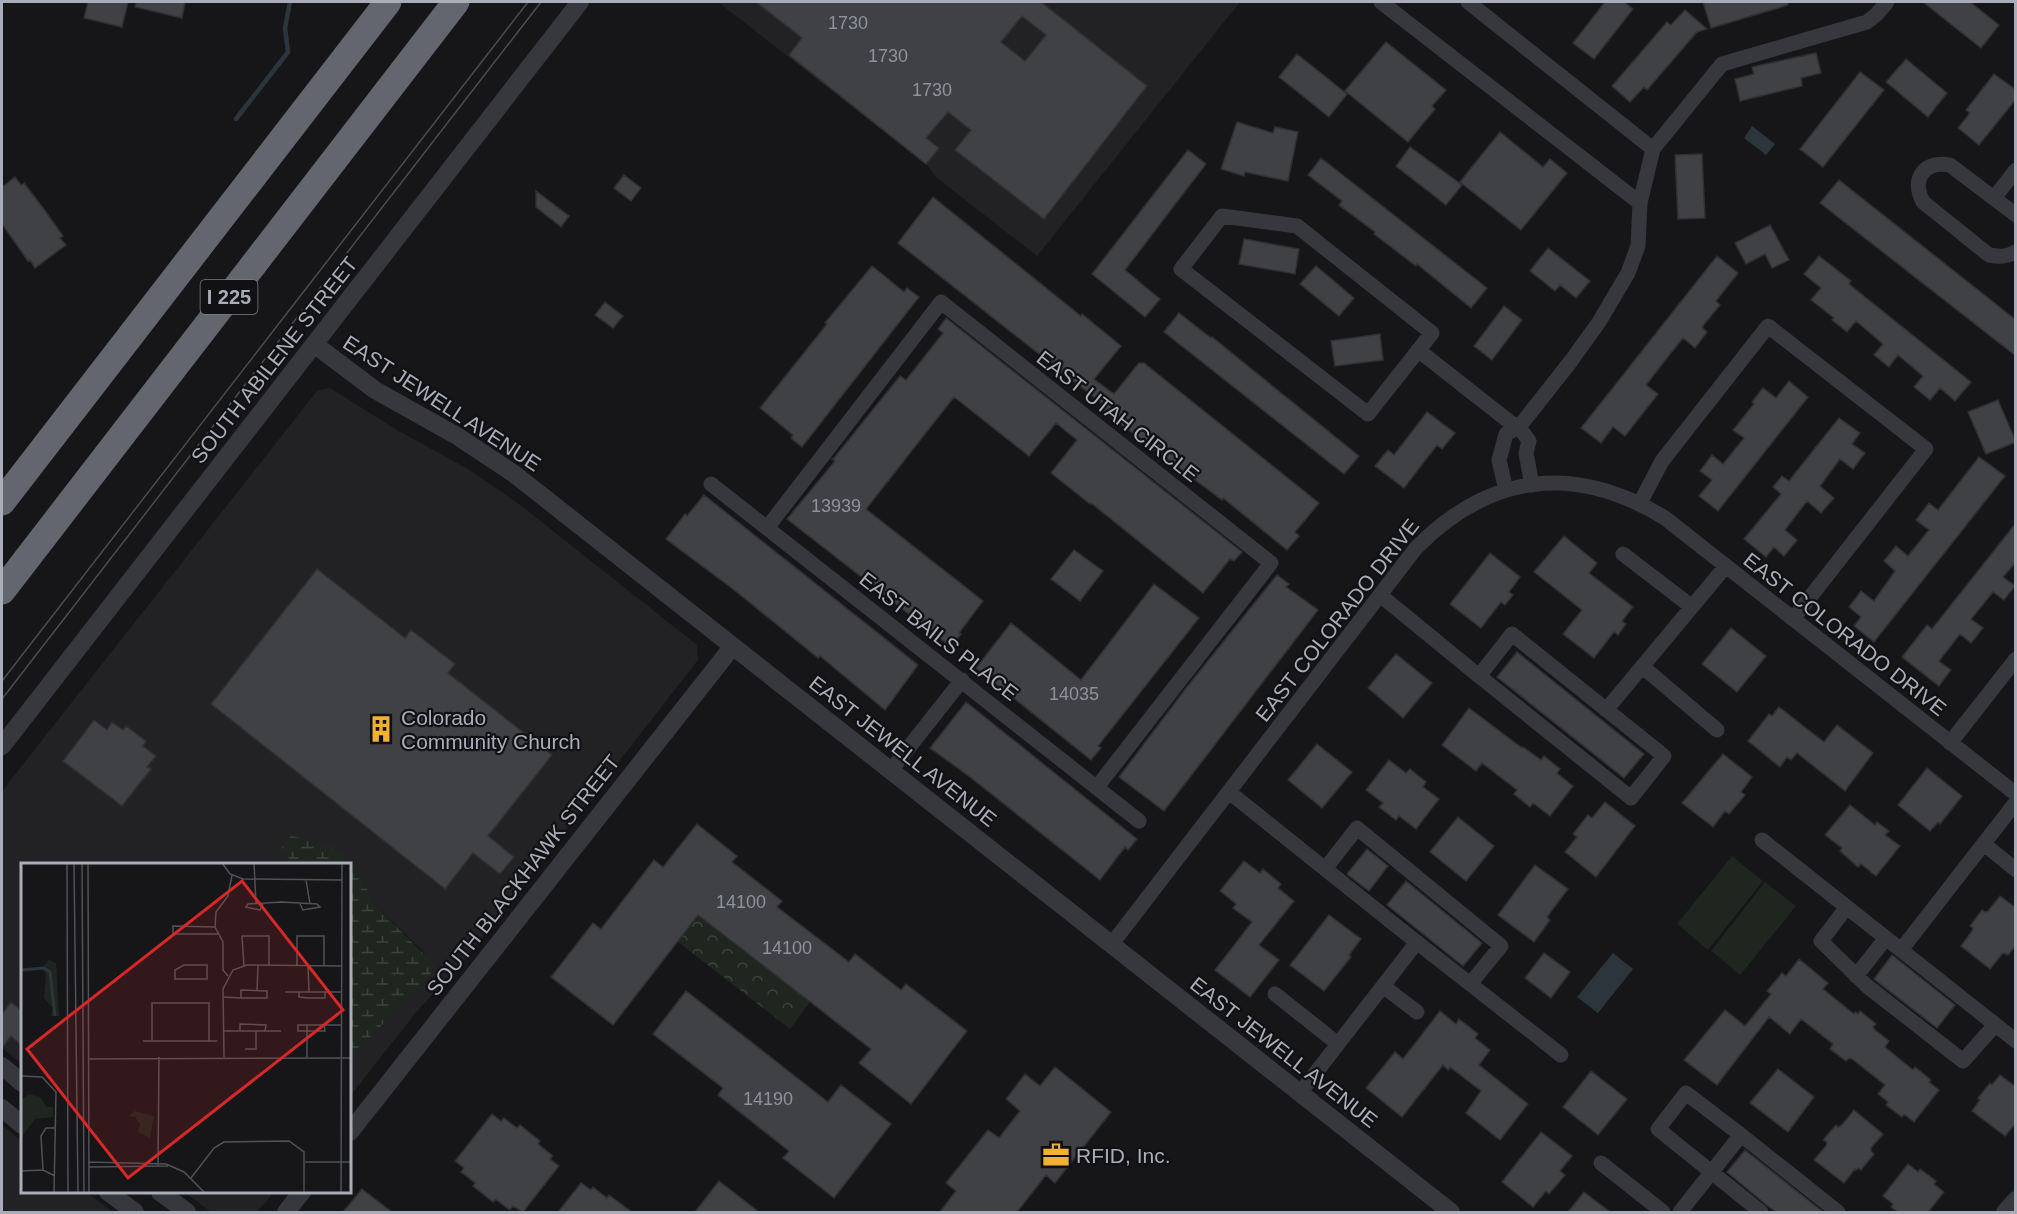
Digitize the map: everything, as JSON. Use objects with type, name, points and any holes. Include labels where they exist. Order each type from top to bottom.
[{"type":"highway","name":"I 225","points":[[2,502],[388,2]]},
{"type":"highway","name":"I 225","points":[[2,591],[456,2]]},
{"type":"street","name":"SOUTH ABILENE STREET","points":[[2,746],[580,2]]},
{"type":"street","points":[[1381,2],[1640,203]]},
{"type":"street","points":[[1468,2],[1653,149]]},
{"type":"street","points":[[1506,490],[1499,460],[1506,434],[1519,427],[1571,361],[1599,322],[1628,273],[1638,246],[1640,203],[1653,149],[1722,64],[1866,22],[1887,2]]},
{"type":"street","points":[[2016,215],[1950,165],[1939,163],[1928,167],[1918,182],[1918,192],[1923,202],[1989,255],[2009,256],[2016,252]]},
{"type":"street","points":[[1994,198],[2016,170]]},
{"type":"street","points":[[1222,216],[1297,226],[1432,333],[1419,350],[1368,414],[1181,269],[1222,216]]},
{"type":"street","name":"EAST UTAH CIRCLE","points":[[767,528],[941,302],[1271,563],[1097,787]]},
{"type":"street","points":[[1640,503],[1662,461],[1768,326],[1926,449],[1792,619]]},
{"type":"street","name":"EAST JEWELL AVENUE","points":[[314,344],[375,390],[457,436],[513,473],[1451,1212]]},
{"type":"street","points":[[1419,350],[1510,423],[1519,427],[1529,441],[1526,453],[1532,485]]},
{"type":"street","name":"EAST COLORADO DRIVE","points":[[1111,945],[1416,548],[1436,527],[1460,510],[1506,490],[1532,485],[1561,483],[1590,486],[1640,503],[1665,518],[2016,794]]},
{"type":"street","name":"EAST BAILS PLACE","points":[[711,484],[1139,821]]},
{"type":"street","points":[[1623,554],[1692,607]]},
{"type":"street","points":[[1606,710],[1726,566]]},
{"type":"street","points":[[1380,595],[1479,676],[1631,798],[1664,756],[1512,634],[1479,676]]},
{"type":"street","name":"SOUTH BLACKHAWK STREET","points":[[351,1131],[733,646]]},
{"type":"street","points":[[1950,743],[2016,659]]},
{"type":"street","points":[[1642,667],[1718,730]]},
{"type":"street","points":[[891,770],[962,680]]},
{"type":"street","points":[[1228,792],[1561,1055]]},
{"type":"street","points":[[1901,950],[2016,802]]},
{"type":"street","points":[[1325,869],[1357,828],[1501,946],[1470,984]]},
{"type":"street","points":[[1762,840],[2016,1041]]},
{"type":"street","points":[[1984,844],[2016,870]]},
{"type":"street","points":[[1847,907],[1821,941],[1856,976],[1963,1061],[1995,1024]]},
{"type":"street","points":[[1856,976],[1886,938]]},
{"type":"street","points":[[1300,1093],[1417,942]]},
{"type":"street","points":[[1383,986],[1417,1012]]},
{"type":"street","points":[[1275,994],[1338,1044]]},
{"type":"street","points":[[2,1066],[21,1082]]},
{"type":"street","points":[[1761,1212],[1658,1130],[1686,1093],[1838,1212]]},
{"type":"street","points":[[2,1108],[21,1124]]},
{"type":"street","points":[[1680,1212],[1741,1135]]},
{"type":"street","points":[[1600,1164],[1663,1212]]},
{"type":"street","points":[[111,1193],[135,1212]]},
{"type":"street","points":[[163,1193],[187,1212]]},
{"type":"street","points":[[286,1212],[300,1193]]},
{"type":"street","points":[[2006,1212],[2016,1200]]},
{"type":"shaded area","points":[[718,2],[1240,2],[1037,256],[937,178],[926,164]]},
{"type":"shaded area","points":[[1752,126],[1775,144],[1766,155],[1744,138]]},
{"type":"shaded area","points":[[330,388],[397,430],[468,469],[519,504],[697,645],[698,660],[465,959],[418,1010],[351,1095],[351,1057],[433,970],[423,951],[373,903],[363,881],[345,857],[292,862],[294,863],[21,863],[21,1063],[2,1048],[2,791],[317,391]]},
{"type":"shaded area","points":[[1613,953],[1633,969],[1598,1013],[1577,997]]},
{"type":"shaded area","points":[[2,1125],[21,1140],[21,1193],[87,1193],[113,1212],[2,1212]]},
{"type":"shaded area","points":[[185,1193],[273,1193],[257,1212],[211,1212]]},
{"type":"green space","points":[[291,836],[314,841],[331,847],[350,863],[295,863],[282,850],[283,843]]},
{"type":"green space","points":[[1732,856],[1763,881],[1708,950],[1677,924]]},
{"type":"green space","points":[[351,865],[363,881],[373,903],[432,962],[433,970],[351,1057]]},
{"type":"green space","points":[[1765,882],[1796,906],[1740,975],[1711,951]]},
{"type":"green space","points":[[698,915],[810,1002],[790,1029],[677,941]]},
{"type":"building","points":[[88,2],[128,2],[122,27],[84,18]]},
{"type":"building","points":[[136,2],[185,2],[182,18],[135,7]]},
{"type":"building","points":[[756,2],[1041,2],[1147,86],[1044,219],[955,150],[971,130],[948,112],[926,138],[939,148],[926,164],[789,55],[802,38]],"holes":[[[1022,16],[1046,35],[1025,61],[1001,42]]]},
{"type":"building","points":[[1605,2],[1624,2],[1633,9],[1594,59],[1573,43]]},
{"type":"building","points":[[1703,2],[1788,2],[1788,5],[1711,28]]},
{"type":"building","points":[[1923,2],[1970,2],[1999,25],[1981,48]]},
{"type":"building","points":[[1685,10],[1707,29],[1697,32],[1647,90],[1644,87],[1630,102],[1612,86],[1667,22],[1671,25]]},
{"type":"building","points":[[1386,42],[1446,90],[1432,106],[1435,109],[1408,142],[1345,91]]},
{"type":"building","points":[[1816,53],[1821,73],[1801,78],[1802,86],[1740,101],[1735,79],[1754,74],[1752,67]]},
{"type":"building","points":[[1297,54],[1347,94],[1329,117],[1279,77]]},
{"type":"building","points":[[1906,59],[1947,93],[1928,117],[1886,82]]},
{"type":"building","points":[[1860,72],[1884,90],[1823,167],[1800,149]]},
{"type":"building","points":[[1994,74],[2016,90],[2016,99],[1979,145],[1958,128],[1970,113],[1966,110]]},
{"type":"building","points":[[1237,122],[1273,133],[1275,127],[1298,132],[1288,181],[1245,172],[1244,176],[1221,169]]},
{"type":"building","points":[[1500,132],[1543,167],[1550,159],[1567,173],[1521,230],[1460,182]]},
{"type":"building","points":[[1410,147],[1462,185],[1446,205],[1396,166]]},
{"type":"building","points":[[1188,150],[1206,164],[1125,270],[1160,299],[1145,317],[1092,274]]},
{"type":"building","points":[[1702,154],[1705,218],[1678,219],[1675,155]]},
{"type":"building","points":[[1321,158],[1487,288],[1471,308],[1417,264],[1416,266],[1374,234],[1375,232],[1339,205],[1342,201],[1308,175]]},
{"type":"building","points":[[624,175],[641,188],[631,201],[614,188]]},
{"type":"building","points":[[15,177],[21,185],[24,183],[46,212],[63,236],[60,238],[66,245],[35,268],[2,224],[2,187]]},
{"type":"building","points":[[1839,180],[2016,320],[2016,356],[1820,203]]},
{"type":"building","points":[[536,191],[569,216],[561,227],[536,207]]},
{"type":"building","points":[[933,197],[1121,346],[1094,379],[1114,394],[1139,363],[1144,363],[1319,503],[1295,532],[1299,536],[1287,550],[1223,498],[1222,500],[1102,410],[1105,406],[898,243]]},
{"type":"building","points":[[1770,225],[1789,260],[1772,268],[1765,254],[1746,264],[1735,243]]},
{"type":"building","points":[[1244,239],[1299,249],[1295,274],[1239,264]]},
{"type":"building","points":[[1548,248],[1590,281],[1576,298],[1560,285],[1555,291],[1530,271]]},
{"type":"building","points":[[1717,256],[1738,273],[1716,301],[1720,305],[1702,327],[1707,332],[1695,348],[1683,338],[1646,385],[1658,394],[1625,436],[1613,427],[1601,443],[1581,428]]},
{"type":"building","points":[[1819,256],[1851,281],[1849,284],[1971,382],[1955,401],[1940,388],[1930,400],[1914,387],[1923,376],[1898,355],[1889,367],[1874,355],[1883,344],[1856,321],[1847,332],[1832,320],[1834,318],[1811,300],[1821,288],[1804,274]]},
{"type":"building","points":[[872,266],[904,292],[907,288],[919,297],[802,447],[791,438],[793,435],[760,408]]},
{"type":"building","points":[[1316,266],[1354,298],[1339,316],[1300,284]]},
{"type":"building","points":[[605,302],[623,316],[613,328],[595,315]]},
{"type":"building","points":[[1504,306],[1522,320],[1492,360],[1474,346]]},
{"type":"building","points":[[1179,313],[1359,456],[1344,474],[1164,332]]},
{"type":"building","points":[[946,318],[1242,552],[1234,561],[1230,559],[1203,593],[1051,473],[1077,440],[1056,423],[1029,456],[954,397],[866,509],[983,601],[951,647],[787,519],[835,461],[832,459],[900,376],[906,380],[943,333],[938,329]]},
{"type":"building","points":[[1380,334],[1383,360],[1335,366],[1331,341]]},
{"type":"building","points":[[1789,381],[1808,397],[1718,511],[1699,496],[1712,480],[1700,471],[1712,455],[1723,464],[1744,438],[1733,430],[1754,404],[1752,402],[1763,388],[1776,398]]},
{"type":"building","points":[[1998,400],[2016,442],[1986,454],[1968,412]]},
{"type":"building","points":[[1427,412],[1455,433],[1442,449],[1437,445],[1404,488],[1375,466],[1388,450],[1394,455]]},
{"type":"building","points":[[1839,418],[1860,433],[1852,444],[1865,453],[1853,469],[1840,459],[1820,486],[1834,498],[1821,513],[1807,501],[1785,530],[1797,540],[1784,556],[1774,547],[1766,557],[1744,539],[1781,494],[1773,487],[1782,476],[1789,481]]},
{"type":"building","points":[[1979,457],[2005,476],[1874,642],[1854,626],[1861,617],[1849,607],[1861,591],[1874,601],[1895,571],[1884,561],[1896,546],[1908,556],[1929,530],[1916,520],[1929,503],[1938,510]]},
{"type":"building","points":[[704,495],[918,665],[885,710],[820,656],[818,658],[733,589],[666,539],[685,514],[687,516]]},
{"type":"building","points":[[2016,523],[2016,562],[2003,577],[2015,586],[2004,600],[1993,592],[1971,619],[1983,628],[1971,643],[1960,634],[1939,661],[1951,670],[1939,686],[1902,657],[1927,625],[1932,629]]},
{"type":"building","points":[[1564,536],[1597,563],[1589,573],[1633,607],[1622,621],[1626,624],[1618,635],[1614,632],[1594,658],[1563,634],[1582,610],[1534,572]]},
{"type":"building","points":[[1074,550],[1103,571],[1080,601],[1051,579]]},
{"type":"building","points":[[1490,553],[1520,577],[1509,592],[1513,595],[1505,605],[1501,602],[1481,628],[1450,604]]},
{"type":"building","name":"Colorado Community Church","points":[[317,569],[405,638],[411,630],[455,664],[448,673],[552,755],[488,836],[514,857],[500,874],[473,853],[445,889],[211,704]]},
{"type":"building","points":[[1277,575],[1289,584],[1286,587],[1318,610],[1164,811],[1119,777],[1187,687]]},
{"type":"building","points":[[1154,584],[1199,618],[1098,746],[1101,748],[1091,760],[976,668],[1011,623],[1081,680]]},
{"type":"building","points":[[1731,628],[1766,656],[1737,692],[1702,664]]},
{"type":"building","points":[[1517,652],[1644,754],[1624,778],[1497,677]]},
{"type":"building","points":[[1396,654],[1432,683],[1403,718],[1368,688]]},
{"type":"building","points":[[966,702],[1137,839],[1128,850],[1125,847],[1100,880],[930,748]]},
{"type":"building","points":[[1779,707],[1824,742],[1837,725],[1873,753],[1845,791],[1797,753],[1791,760],[1787,757],[1780,767],[1748,741],[1769,714],[1772,716]]},
{"type":"building","points":[[1469,708],[1522,748],[1541,760],[1544,756],[1560,769],[1557,773],[1573,786],[1550,816],[1533,803],[1530,807],[1514,794],[1517,790],[1482,763],[1476,771],[1442,745]]},
{"type":"building","points":[[94,720],[107,730],[112,722],[123,730],[126,726],[146,741],[143,746],[156,756],[147,767],[151,769],[122,806],[63,761]]},
{"type":"building","points":[[1317,744],[1352,772],[1322,808],[1288,780]]},
{"type":"building","points":[[1723,754],[1752,777],[1741,792],[1745,795],[1729,814],[1725,811],[1713,827],[1682,803]]},
{"type":"building","points":[[1389,760],[1406,773],[1410,769],[1426,782],[1423,787],[1439,799],[1416,829],[1399,816],[1396,820],[1379,807],[1383,803],[1366,790]]},
{"type":"building","points":[[1927,768],[1962,796],[1940,824],[1938,822],[1930,831],[1898,805]]},
{"type":"building","points":[[1605,802],[1635,826],[1596,877],[1565,852],[1577,837],[1573,834],[1588,815],[1592,818]]},
{"type":"building","points":[[1850,805],[1875,825],[1877,822],[1889,831],[1885,835],[1900,846],[1876,876],[1861,864],[1858,867],[1840,851],[1842,848],[1825,835]]},
{"type":"building","points":[[1458,817],[1494,846],[1466,881],[1430,852]]},
{"type":"building","points":[[697,824],[737,856],[732,862],[782,901],[777,907],[849,962],[855,954],[901,990],[906,984],[967,1031],[911,1104],[859,1063],[871,1049],[698,915],[613,1025],[551,977],[593,923],[601,929],[654,860],[663,867]]},
{"type":"building","points":[[1367,849],[1388,866],[1369,891],[1347,874]]},
{"type":"building","points":[[1244,861],[1260,873],[1263,869],[1281,884],[1278,888],[1294,901],[1259,945],[1279,960],[1250,997],[1215,970],[1252,922],[1233,908],[1236,904],[1220,891]]},
{"type":"building","points":[[1535,865],[1568,889],[1547,917],[1550,920],[1534,942],[1498,915]]},
{"type":"building","points":[[1406,881],[1482,943],[1463,966],[1387,905]]},
{"type":"building","points":[[2000,896],[2016,908],[2016,945],[2008,955],[2002,954],[1990,969],[1961,946],[1972,931],[1973,928],[1970,926],[1982,910],[1988,911]]},
{"type":"building","points":[[1329,915],[1361,939],[1349,955],[1351,957],[1324,991],[1290,965]]},
{"type":"building","points":[[1544,953],[1570,972],[1551,998],[1525,978]]},
{"type":"building","points":[[1892,955],[1955,1005],[1937,1028],[1874,979]]},
{"type":"building","points":[[1799,959],[1828,983],[1823,989],[1854,1014],[1860,1011],[1876,1024],[1873,1027],[1875,1030],[1889,1041],[1885,1047],[1913,1070],[1915,1067],[1939,1090],[1914,1122],[1904,1114],[1902,1117],[1886,1105],[1888,1102],[1878,1094],[1885,1085],[1852,1059],[1849,1058],[1846,1061],[1830,1049],[1833,1044],[1801,1019],[1790,1034],[1769,1017],[1717,1085],[1684,1060],[1725,1010],[1745,1026],[1771,994],[1767,991],[1782,973],[1786,976]]},
{"type":"building","points":[[686,991],[828,1102],[841,1085],[891,1124],[834,1198],[783,1158],[789,1151],[718,1095],[723,1088],[653,1034]]},
{"type":"building","points":[[11,1002],[21,1010],[21,1045],[11,1036],[2,1048],[2,1014]]},
{"type":"building","points":[[1440,1011],[1456,1024],[1459,1019],[1478,1034],[1475,1038],[1490,1050],[1479,1065],[1528,1104],[1500,1140],[1466,1113],[1481,1091],[1450,1067],[1448,1070],[1443,1065],[1402,1117],[1366,1088],[1395,1052],[1403,1059]]},
{"type":"building","points":[[1055,1067],[1111,1112],[1055,1183],[1046,1175],[1017,1212],[940,1212],[956,1191],[946,1183],[988,1130],[999,1138],[1020,1111],[1006,1099],[1025,1074],[1040,1086]]},
{"type":"building","points":[[1778,1069],[1814,1097],[1788,1132],[1750,1103]]},
{"type":"building","points":[[1591,1071],[1627,1099],[1598,1135],[1563,1107]]},
{"type":"building","points":[[2000,1075],[2016,1087],[2016,1123],[2005,1136],[1972,1111],[1980,1100],[1978,1098]]},
{"type":"building","points":[[1854,1110],[1883,1134],[1871,1148],[1874,1154],[1861,1170],[1855,1169],[1844,1183],[1814,1160],[1826,1146],[1827,1142],[1823,1140],[1836,1125],[1838,1127],[1842,1125]]},
{"type":"building","points":[[492,1114],[501,1121],[504,1118],[517,1128],[520,1125],[540,1141],[538,1144],[553,1156],[550,1159],[559,1166],[523,1212],[513,1206],[510,1210],[495,1199],[493,1202],[473,1186],[475,1183],[461,1172],[464,1168],[455,1161]]},
{"type":"building","points":[[1541,1132],[1572,1156],[1560,1171],[1565,1175],[1549,1194],[1546,1191],[1533,1207],[1502,1182]]},
{"type":"building","points":[[1745,1150],[1823,1212],[1776,1212],[1769,1207],[1727,1172]]},
{"type":"building","points":[[1908,1164],[1918,1172],[1920,1169],[1936,1181],[1934,1184],[1944,1192],[1928,1212],[1898,1212],[1891,1207],[1893,1204],[1883,1196]]},
{"type":"building","points":[[719,1181],[759,1212],[695,1212]]},
{"type":"building","points":[[581,1183],[591,1190],[593,1187],[607,1198],[609,1195],[632,1212],[558,1212]]},
{"type":"building","points":[[362,1189],[392,1212],[343,1212]]},
{"type":"building","points":[[1584,1192],[1610,1212],[1568,1212]]},
{"type":"waterway","points":[[236,119],[288,52],[285,28],[290,2]]},
{"type":"tram line","points":[[2,681],[528,2]]},
{"type":"tram line","points":[[2,699],[541,2]]},
{"type":"place","name":"Colorado Community Church","points":[[381,729]]},
{"type":"place","name":"RFID, Inc.","points":[[1056,1155]]}]
